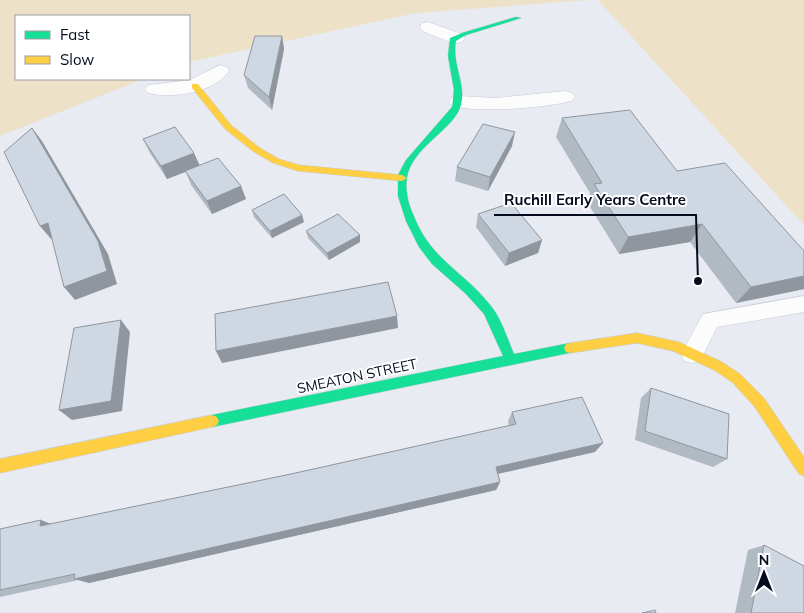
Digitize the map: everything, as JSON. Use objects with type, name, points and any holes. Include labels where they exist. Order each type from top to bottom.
[{"type":"street","points":[[428,27],[456,38],[518,18]]},
{"type":"street","points":[[456,38],[450,48],[458,86],[458,102],[451,115],[410,159],[402,178],[403,201],[418,236],[435,260],[472,292],[488,311],[494,320],[510,359]]},
{"type":"street","points":[[155,89],[195,86],[207,81],[220,71]]},
{"type":"street","points":[[195,86],[228,127],[270,158],[298,168],[402,178]]},
{"type":"street","points":[[458,102],[496,104],[565,97]]},
{"type":"street","name":"SMEATON STREET","points":[[0,466],[510,359],[636,338],[658,341],[692,354],[718,366],[736,378],[759,402],[804,469]]},
{"type":"lane","points":[[692,354],[710,320],[804,304]]},
{"type":"shaded area","points":[[0,0],[589,0],[416,13],[190,62],[190,15],[15,15],[15,80],[140,80],[0,136]]},
{"type":"shaded area","points":[[598,0],[804,0],[804,225]]},
{"type":"building","points":[[255,36],[282,36],[269,97],[244,75]]},
{"type":"building","points":[[630,110],[677,171],[725,163],[804,251],[804,276],[751,287],[702,224],[628,237],[594,184],[602,183],[562,118]]},
{"type":"building","points":[[483,124],[515,132],[490,177],[457,167]]},
{"type":"building","points":[[175,127],[194,153],[161,166],[143,139]]},
{"type":"building","points":[[32,128],[98,241],[107,271],[64,287],[48,223],[40,226],[4,152]]},
{"type":"building","points":[[218,158],[241,186],[207,201],[185,171]]},
{"type":"building","points":[[284,194],[302,215],[270,231],[252,210]]},
{"type":"building","points":[[511,203],[542,240],[509,253],[478,214]]},
{"type":"building","points":[[338,214],[360,235],[327,253],[306,231]]},
{"type":"building","points":[[388,282],[397,316],[216,351],[215,314]]},
{"type":"building","points":[[121,320],[111,401],[59,410],[74,328]]},
{"type":"building","points":[[651,388],[729,414],[727,459],[645,431]]},
{"type":"building","points":[[582,397],[603,443],[496,467],[500,482],[74,579],[75,574],[0,590],[0,529],[41,520],[40,526],[291,474],[516,424],[512,412]]},
{"type":"building","points":[[764,545],[804,566],[804,613],[751,613]]},
{"type":"building","points":[[655,610],[656,613],[642,613]]},
{"type":"traffic: fast","points":[[510,359],[492,316],[469,291],[436,261],[416,233],[406,208],[401,185],[406,167],[415,154],[454,112],[456,107],[458,90],[451,56],[453,40],[464,34],[518,18]]},
{"type":"traffic: fast","points":[[212,421],[570,348]]},
{"type":"traffic: slow","points":[[195,86],[228,127],[257,150],[276,161],[298,168],[402,178]]},
{"type":"traffic: slow","points":[[570,348],[637,338],[675,346],[718,366],[736,378],[759,402],[804,469]]},
{"type":"traffic: slow","points":[[0,466],[212,421]]},
{"type":"place","name":"Ruchill Early Years Centre","points":[[698,281]]}]
